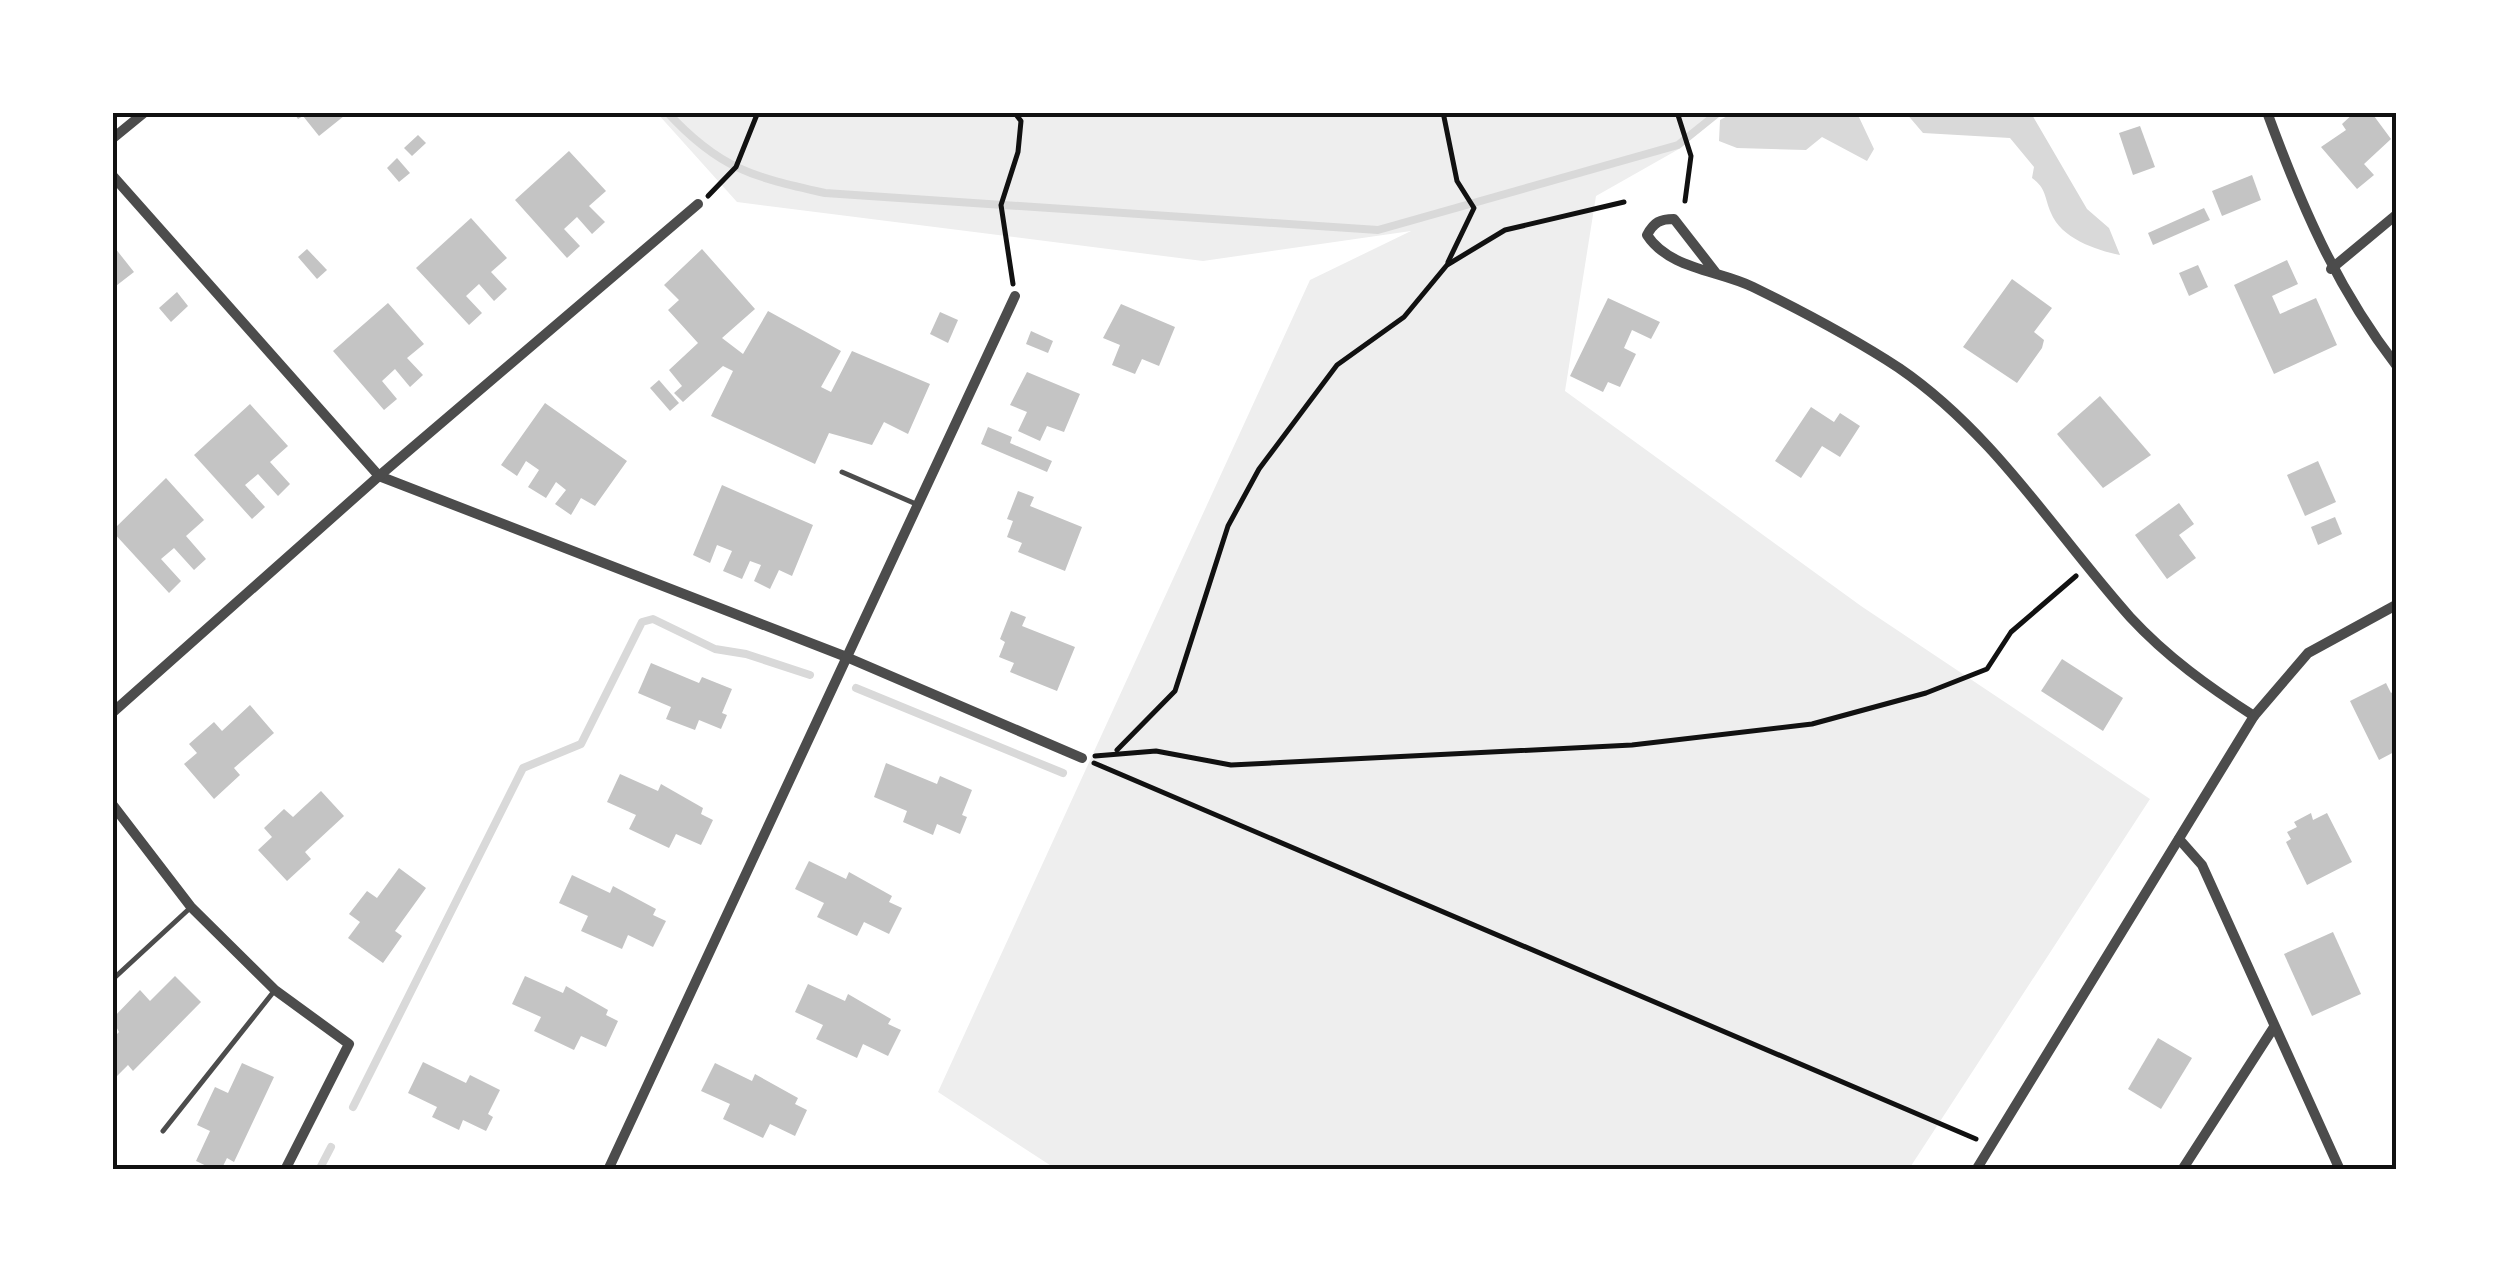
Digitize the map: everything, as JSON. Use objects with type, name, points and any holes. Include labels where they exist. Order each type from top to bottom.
[{"type":"street","points":[[112,138],[146,112]]},
{"type":"street","points":[[2267,112],[2304,216],[2331,269],[2396,365]]},
{"type":"street","points":[[112,175],[379,476],[844,656],[1082,758]]},
{"type":"street","points":[[112,712],[379,476],[698,204]]},
{"type":"street","points":[[2331,269],[2396,215]]},
{"type":"street","points":[[1716,273],[1674,219],[1660,219],[1652,226],[1647,234],[1656,249],[1716,273],[1750,286],[1902,370],[2011,470],[2131,617],[2195,678],[2254,716]]},
{"type":"street","points":[[608,1170],[844,656],[1015,296]]},
{"type":"street","points":[[1976,1170],[2254,716],[2308,653],[2396,605]]},
{"type":"street","points":[[112,804],[191,906],[275,990],[349,1044],[285,1170]]},
{"type":"street","points":[[2180,839],[2202,865],[2340,1170]]},
{"type":"street","points":[[2182,1170],[2274,1027]]},
{"type":"lane","points":[[842,472],[916,504]]},
{"type":"lane","points":[[112,980],[191,906]]},
{"type":"lane","points":[[163,1131],[275,990]]},
{"type":"path","points":[[698,204],[736,167],[758,112]]},
{"type":"path","points":[[1014,112],[1021,121],[1018,152],[1001,205],[1015,296]]},
{"type":"path","points":[[1114,753],[1176,691],[1228,526],[1259,470],[1337,365],[1404,317],[1447,265],[1474,208],[1456,181],[1443,112]]},
{"type":"path","points":[[1677,112],[1690,156],[1684,201]]},
{"type":"path","points":[[1678,121],[1687,112]]},
{"type":"path","points":[[1447,265],[1505,230],[1624,202]]},
{"type":"path","points":[[1082,758],[1156,751],[1231,765],[1632,745],[1812,724],[1926,693],[1987,669],[2011,632],[2089,564]]},
{"type":"path","points":[[1082,758],[1992,1146]]},
{"type":"shaded area","points":[[657,113],[1723,113],[1679,149],[1596,196],[1565,391],[1861,606],[2150,799],[1909,1169],[1056,1169],[938,1092],[1310,280],[1411,231],[1203,261],[737,202]]},
{"type":"shaded area","points":[[1733,113],[1857,113],[1874,149],[1867,161],[1822,137],[1806,150],[1737,148],[1719,141],[1720,120]]},
{"type":"shaded area","points":[[1906,113],[2031,113],[2087,209],[2109,228],[2120,255],[2090,246],[2062,229],[2043,190],[2032,178],[2034,167],[2010,138],[1923,133]]},
{"type":"building","points":[[293,112],[349,112],[319,136],[303,116],[298,119]]},
{"type":"building","points":[[2355,112],[2377,112],[2374,116],[2391,139],[2364,164],[2374,175],[2357,189],[2321,147],[2346,130],[2342,124]]},
{"type":"building","points":[[2140,126],[2155,167],[2133,175],[2119,133]]},
{"type":"building","points":[[418,135],[426,143],[412,156],[404,148]]},
{"type":"building","points":[[569,151],[606,191],[589,206],[605,222],[592,234],[577,217],[564,229],[580,246],[567,258],[515,200]]},
{"type":"building","points":[[397,158],[410,173],[399,182],[387,168]]},
{"type":"building","points":[[2252,175],[2261,200],[2222,216],[2212,191]]},
{"type":"building","points":[[2204,208],[2210,220],[2153,245],[2148,233]]},
{"type":"building","points":[[471,218],[507,258],[491,272],[507,289],[494,301],[479,284],[466,296],[482,313],[469,325],[416,268]]},
{"type":"building","points":[[115,248],[134,272],[112,289],[112,250]]},
{"type":"building","points":[[307,249],[327,270],[317,279],[298,257]]},
{"type":"building","points":[[702,249],[755,309],[722,338],[743,354],[768,311],[841,351],[821,387],[831,392],[852,351],[930,384],[908,434],[884,422],[872,445],[829,433],[815,464],[711,416],[733,371],[723,366],[683,402],[674,393],[682,386],[669,370],[698,343],[668,310],[679,300],[664,285]]},
{"type":"building","points":[[2287,260],[2298,284],[2272,296],[2280,314],[2316,298],[2337,345],[2274,374],[2234,285]]},
{"type":"building","points":[[2198,265],[2208,287],[2189,296],[2179,273]]},
{"type":"building","points":[[2012,279],[2052,308],[2034,332],[2044,340],[2042,348],[2017,383],[1963,347]]},
{"type":"building","points":[[177,292],[188,306],[171,322],[159,308]]},
{"type":"building","points":[[1608,298],[1660,322],[1651,339],[1632,330],[1624,348],[1636,354],[1620,387],[1608,382],[1603,392],[1570,376]]},
{"type":"building","points":[[388,303],[424,344],[407,358],[423,375],[410,387],[395,369],[382,381],[397,399],[384,410],[333,351]]},
{"type":"building","points":[[1121,304],[1175,327],[1159,366],[1142,359],[1135,374],[1112,365],[1120,345],[1103,338]]},
{"type":"building","points":[[940,312],[958,320],[948,343],[930,334]]},
{"type":"building","points":[[1031,331],[1053,341],[1048,353],[1026,344]]},
{"type":"building","points":[[1027,372],[1080,394],[1064,432],[1047,426],[1040,441],[1018,431],[1027,412],[1010,405]]},
{"type":"building","points":[[659,380],[679,403],[670,411],[650,388]]},
{"type":"building","points":[[2100,396],[2151,455],[2103,488],[2057,434]]},
{"type":"building","points":[[545,403],[627,461],[595,506],[581,498],[571,515],[555,504],[566,490],[556,482],[546,498],[528,487],[539,470],[526,461],[517,476],[501,465]]},
{"type":"building","points":[[250,404],[288,446],[270,462],[290,484],[278,496],[258,474],[245,485],[265,507],[252,519],[194,455]]},
{"type":"building","points":[[1811,407],[1834,422],[1840,413],[1860,426],[1840,457],[1822,446],[1801,478],[1775,461]]},
{"type":"building","points":[[988,427],[1012,437],[1010,443],[1052,461],[1047,472],[981,444]]},
{"type":"building","points":[[2318,461],[2336,502],[2305,516],[2287,475]]},
{"type":"building","points":[[166,478],[204,520],[186,536],[206,559],[194,570],[174,548],[161,559],[181,581],[169,593],[112,531]]},
{"type":"building","points":[[722,485],[813,525],[792,576],[779,570],[770,589],[754,581],[761,565],[750,561],[742,579],[723,571],[732,551],[717,545],[710,563],[693,555]]},
{"type":"building","points":[[1018,491],[1034,497],[1030,506],[1082,527],[1065,571],[1018,552],[1022,543],[1007,537],[1013,521],[1007,519]]},
{"type":"building","points":[[2179,503],[2194,524],[2179,535],[2196,558],[2167,579],[2135,535]]},
{"type":"building","points":[[2335,517],[2342,534],[2318,545],[2311,527]]},
{"type":"building","points":[[1011,611],[1026,617],[1022,626],[1075,647],[1057,691],[1010,672],[1014,663],[999,657],[1005,642],[1000,639]]},
{"type":"building","points":[[2062,659],[2123,698],[2103,731],[2041,691]]},
{"type":"building","points":[[651,663],[699,683],[702,677],[732,689],[722,713],[727,715],[721,729],[699,720],[695,730],[666,719],[671,707],[638,693]]},
{"type":"building","points":[[2386,683],[2391,693],[2396,690],[2396,751],[2379,760],[2350,701]]},
{"type":"building","points":[[250,705],[274,733],[234,768],[240,775],[214,799],[184,764],[197,753],[189,744],[214,722],[222,731]]},
{"type":"building","points":[[886,763],[937,784],[940,776],[972,790],[962,815],[967,817],[960,834],[937,824],[933,835],[903,822],[907,811],[874,797]]},
{"type":"building","points":[[620,774],[658,791],[661,784],[703,808],[701,814],[713,820],[701,845],[676,834],[669,848],[629,829],[636,815],[607,802]]},
{"type":"building","points":[[321,791],[344,816],[305,852],[311,859],[287,881],[258,850],[272,837],[264,828],[284,809],[293,817]]},
{"type":"building","points":[[2311,813],[2313,820],[2327,813],[2352,862],[2307,885],[2286,842],[2291,839],[2287,832],[2297,827],[2294,822]]},
{"type":"building","points":[[809,861],[846,879],[849,872],[892,896],[889,902],[902,908],[889,934],[864,922],[857,936],[817,917],[824,903],[795,889]]},
{"type":"building","points":[[399,868],[426,888],[395,931],[402,936],[383,963],[348,938],[360,922],[349,914],[367,891],[377,898]]},
{"type":"building","points":[[572,875],[610,893],[613,886],[656,909],[653,915],[666,921],[653,947],[628,935],[622,949],[581,931],[588,916],[559,903]]},
{"type":"building","points":[[2333,932],[2361,994],[2312,1016],[2284,954]]},
{"type":"building","points":[[175,976],[201,1002],[133,1071],[128,1065],[117,1076],[112,1072],[112,1039],[119,1032],[112,1019],[140,990],[150,1001]]},
{"type":"building","points":[[525,976],[563,993],[566,986],[608,1010],[606,1015],[618,1021],[606,1047],[581,1036],[574,1050],[534,1031],[541,1017],[512,1004]]},
{"type":"building","points":[[808,984],[845,1001],[848,994],[891,1019],[888,1024],[901,1030],[888,1056],[863,1044],[857,1058],[816,1039],[823,1025],[795,1012]]},
{"type":"building","points":[[2158,1038],[2192,1058],[2161,1109],[2128,1089]]},
{"type":"building","points":[[423,1062],[466,1083],[470,1075],[500,1090],[488,1114],[493,1117],[486,1131],[463,1120],[459,1130],[432,1117],[437,1107],[408,1093]]},
{"type":"building","points":[[242,1063],[274,1077],[234,1162],[227,1158],[221,1170],[215,1170],[196,1161],[210,1131],[197,1125],[215,1087],[228,1093]]},
{"type":"building","points":[[715,1063],[752,1081],[755,1074],[798,1098],[795,1104],[807,1110],[795,1136],[770,1124],[763,1138],[723,1119],[730,1104],[701,1091]]},
{"type":"waterway","points":[[667,112],[704,146],[738,168],[825,193],[1378,230],[1678,145],[1719,112]]},
{"type":"waterway","points":[[353,1107],[523,768],[581,744],[642,622],[653,619],[715,649],[746,654],[810,675]]},
{"type":"waterway","points":[[856,688],[1063,773]]},
{"type":"waterway","points":[[319,1170],[331,1147]]}]
